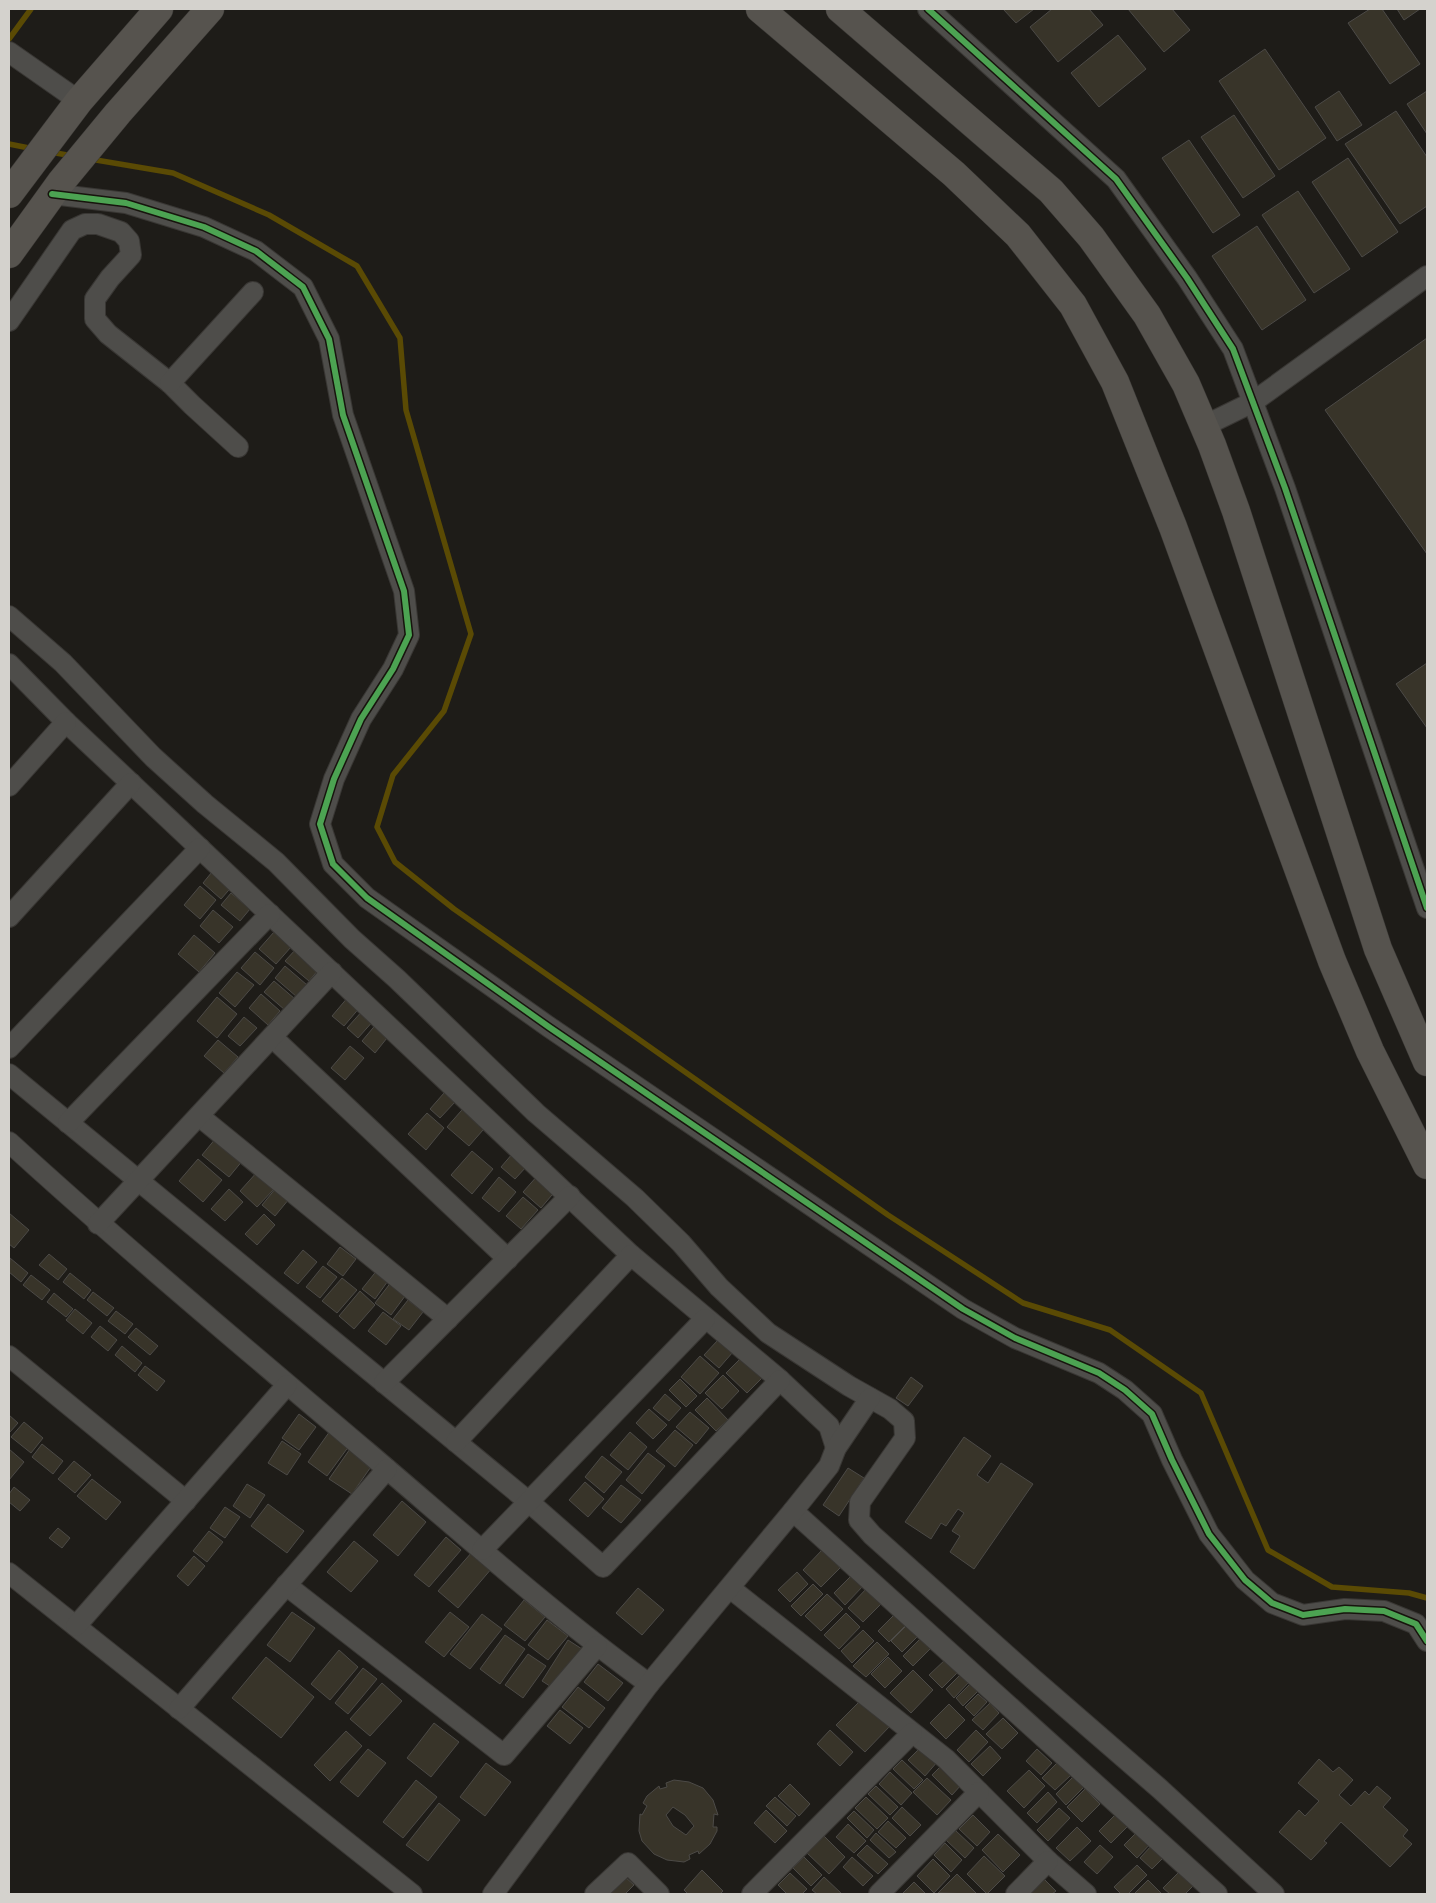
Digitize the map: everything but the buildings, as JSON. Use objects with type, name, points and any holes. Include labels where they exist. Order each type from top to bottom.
[{"type":"main road","points":[[9,194],[79,101],[159,9]]},
{"type":"main road","points":[[9,254],[57,188],[118,113],[210,9]]},
{"type":"main road","points":[[760,9],[954,174],[1018,235],[1073,305],[1115,382],[1176,536],[1332,961],[1370,1051],[1427,1164]]},
{"type":"main road","points":[[840,9],[1051,191],[1091,237],[1147,315],[1186,384],[1236,511],[1378,948],[1427,1062]]},
{"type":"street","points":[[928,9],[1116,179],[1187,278],[1233,349],[1288,498],[1427,908]]},
{"type":"street","points":[[15,57],[79,101]]},
{"type":"street","points":[[57,188],[126,203],[204,227],[256,252],[302,287],[329,339],[343,415],[404,591],[409,635],[393,669],[361,719],[334,779],[320,824],[333,864],[367,898],[541,1022],[963,1310],[1015,1338],[1099,1373],[1126,1390],[1152,1414],[1172,1460],[1210,1534],[1245,1580],[1272,1603],[1303,1615],[1345,1609],[1384,1611],[1416,1624],[1427,1642]]},
{"type":"street","points":[[9,321],[72,230],[86,224],[92,224],[121,232],[129,240],[131,255],[94,299],[95,319],[108,334],[170,383],[238,447]]},
{"type":"street","points":[[1204,426],[1253,402],[1427,276]]},
{"type":"street","points":[[170,383],[253,292]]},
{"type":"street","points":[[9,616],[63,663],[153,757],[205,804],[276,862],[352,939],[397,979],[536,1113],[634,1198],[680,1243],[719,1287],[768,1332],[849,1386],[890,1409],[904,1421],[905,1438],[860,1502],[859,1520],[872,1535],[1160,1790],[1274,1894]]},
{"type":"street","points":[[9,664],[66,722],[631,1254],[705,1319],[780,1380],[830,1426],[836,1448]]},
{"type":"street","points":[[9,786],[66,722]]},
{"type":"street","points":[[9,917],[131,783]]},
{"type":"street","points":[[9,1048],[200,848]]},
{"type":"street","points":[[68,1123],[270,914]]},
{"type":"street","points":[[98,1224],[332,972]]},
{"type":"street","points":[[272,1037],[508,1259]]},
{"type":"street","points":[[9,1074],[529,1502],[603,1567],[780,1380]]},
{"type":"street","points":[[199,1116],[448,1319]]},
{"type":"street","points":[[9,1142],[98,1224],[386,1469],[597,1646],[649,1684]]},
{"type":"street","points":[[384,1383],[570,1196]]},
{"type":"street","points":[[456,1442],[631,1254]]},
{"type":"street","points":[[482,1550],[705,1319]]},
{"type":"street","points":[[9,1356],[186,1501]]},
{"type":"street","points":[[76,1626],[288,1385]]},
{"type":"street","points":[[492,1894],[649,1684],[794,1511],[829,1466],[836,1448],[870,1398]]},
{"type":"street","points":[[179,1709],[386,1469]]},
{"type":"street","points":[[794,1511],[1217,1894]]},
{"type":"street","points":[[9,1573],[412,1894]]},
{"type":"street","points":[[286,1585],[504,1755],[597,1646]]},
{"type":"street","points":[[730,1588],[946,1759],[1048,1861],[1086,1894]]},
{"type":"street","points":[[752,1894],[912,1733]]},
{"type":"street","points":[[879,1894],[979,1792]]},
{"type":"street","points":[[1016,1894],[1048,1861]]},
{"type":"street","points":[[595,1894],[628,1863],[659,1894]]},
{"type":"waterway","points":[[9,39],[31,9]]},
{"type":"waterway","points":[[9,144],[34,149]]},
{"type":"waterway","points":[[50,152],[73,156]]},
{"type":"waterway","points":[[90,159],[173,173],[269,215],[357,266],[400,338],[406,410],[471,634],[444,711],[393,775],[377,827],[395,862],[454,909],[888,1215],[1023,1303],[1110,1330],[1201,1393],[1268,1550],[1332,1587],[1409,1593],[1427,1598]]},
{"type":"cycle path","points":[[928,9],[1116,179],[1187,278],[1233,349],[1285,488],[1427,908]]},
{"type":"cycle path","points":[[52,194],[126,203],[204,227],[256,251],[303,287],[329,339],[343,415],[404,591],[409,635],[393,669],[361,719],[334,779],[320,824],[333,864],[367,898],[549,1027],[963,1309],[1015,1338],[1099,1373],[1125,1390],[1152,1414],[1172,1460],[1209,1534],[1245,1580],[1272,1603],[1303,1615],[1345,1609],[1384,1611],[1416,1624],[1427,1641]]}]
